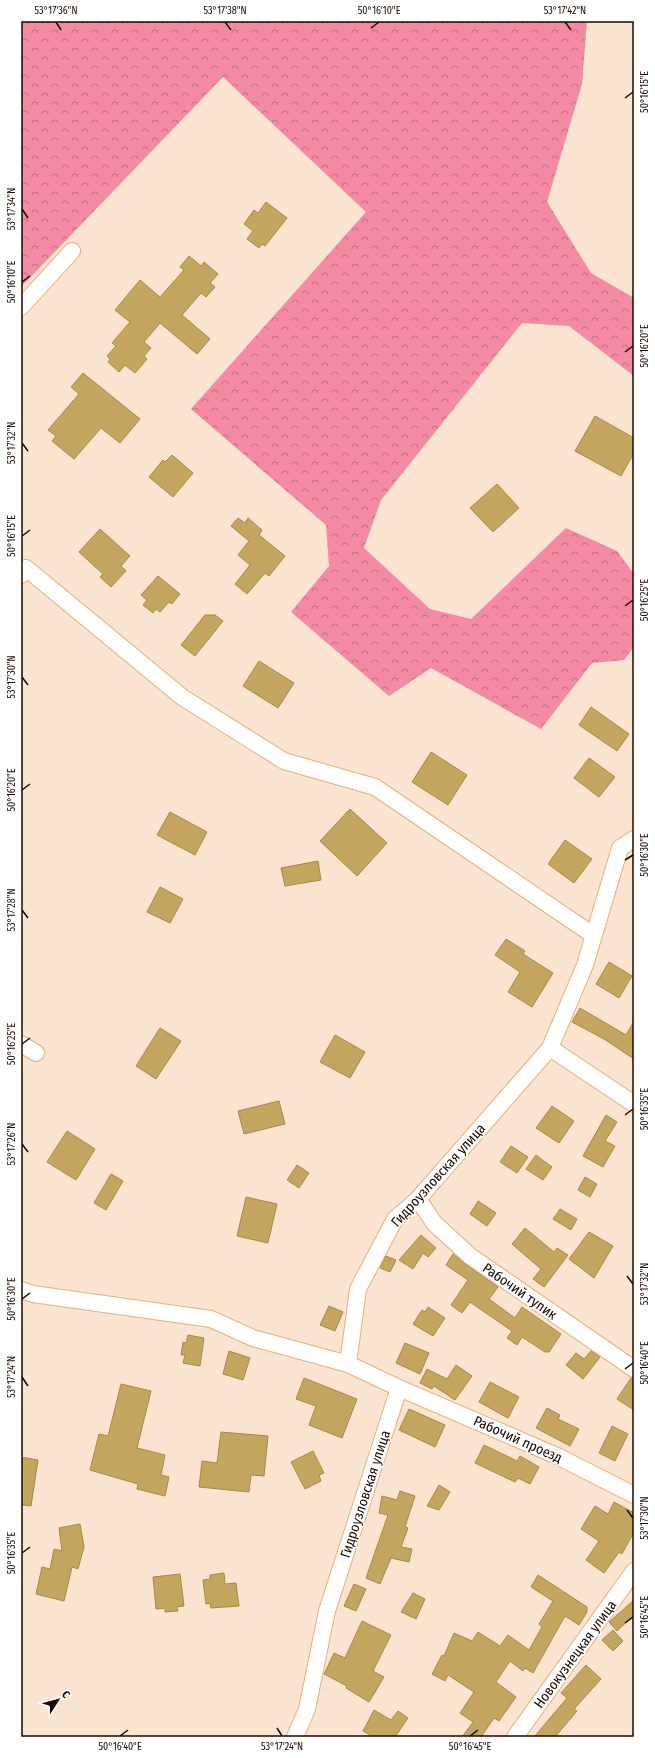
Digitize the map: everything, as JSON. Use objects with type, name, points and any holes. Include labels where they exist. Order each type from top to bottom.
[{"type":"street","points":[[21,307],[72,251]]},
{"type":"street","points":[[21,574],[26,568],[182,697],[284,761],[375,788],[593,935]]},
{"type":"street","name":"Гидроузловская улица","points":[[348,1364],[358,1289],[395,1219],[418,1199],[550,1048],[585,965],[620,848],[634,839]]},
{"type":"street","points":[[21,1044],[36,1053]]},
{"type":"street","points":[[550,1048],[634,1104]]},
{"type":"street","name":"Рабочий тупик","points":[[418,1199],[434,1223],[470,1256],[634,1369]]},
{"type":"street","points":[[21,1290],[33,1294],[211,1319],[253,1338],[348,1364],[399,1388]]},
{"type":"street","name":"Гидроузловская улица","points":[[295,1737],[307,1709],[328,1611],[399,1388]]},
{"type":"street","name":"Рабочий проезд","points":[[399,1388],[557,1456],[634,1495]]},
{"type":"street","name":"Новокузнецкая улица","points":[[515,1737],[634,1571]]},
{"type":"green space","points":[[21,21],[587,21],[582,84],[547,202],[591,273],[634,298],[634,376],[569,326],[522,323],[381,500],[364,548],[430,609],[471,619],[566,528],[617,551],[634,574],[634,647],[624,660],[592,663],[541,729],[431,668],[389,696],[291,612],[329,566],[326,525],[191,409],[366,212],[223,77],[21,287]]},
{"type":"building","points":[[266,202],[287,218],[265,246],[262,244],[259,248],[247,239],[253,231],[244,224],[254,210],[258,213]]},
{"type":"building","points":[[189,256],[201,266],[204,262],[218,274],[210,283],[215,287],[206,297],[201,293],[182,315],[210,339],[197,354],[160,323],[144,342],[151,348],[144,356],[147,359],[135,373],[125,365],[119,372],[108,362],[110,359],[107,356],[116,346],[112,343],[130,322],[115,310],[140,280],[160,297],[184,270],[180,267]]},
{"type":"building","points":[[83,373],[140,419],[120,443],[101,428],[74,459],[52,441],[56,436],[48,430],[79,394],[71,387]]},
{"type":"building","points":[[595,416],[634,438],[634,453],[621,476],[575,451]]},
{"type":"building","points":[[172,455],[193,473],[173,497],[149,477],[163,460],[165,462]]},
{"type":"building","points":[[497,484],[519,508],[493,532],[470,508]]},
{"type":"building","points":[[238,518],[245,523],[248,518],[262,530],[259,535],[285,556],[269,576],[265,573],[247,594],[235,584],[250,565],[238,555],[249,541],[231,526]]},
{"type":"building","points":[[100,529],[130,556],[121,566],[126,571],[111,587],[100,577],[103,574],[79,552]]},
{"type":"building","points":[[158,576],[180,594],[172,604],[169,602],[160,612],[156,609],[153,613],[143,605],[147,600],[141,595]]},
{"type":"building","points":[[205,615],[215,615],[223,621],[195,656],[181,645]]},
{"type":"building","points":[[259,661],[294,683],[278,708],[243,686]]},
{"type":"building","points":[[591,707],[629,734],[617,751],[579,725]]},
{"type":"building","points":[[431,752],[467,775],[448,805],[412,782]]},
{"type":"building","points":[[589,758],[615,777],[599,797],[574,778]]},
{"type":"building","points":[[350,809],[387,843],[357,876],[320,841]]},
{"type":"building","points":[[170,812],[207,832],[195,855],[157,835]]},
{"type":"building","points":[[565,840],[592,859],[574,883],[548,864]]},
{"type":"building","points":[[318,861],[321,880],[285,886],[281,868]]},
{"type":"building","points":[[160,887],[183,899],[170,923],[147,912]]},
{"type":"building","points":[[506,939],[525,951],[523,954],[553,973],[532,1007],[508,992],[520,972],[495,955]]},
{"type":"building","points":[[609,962],[632,976],[619,998],[596,984]]},
{"type":"building","points":[[580,1008],[626,1035],[634,1021],[634,1059],[604,1039],[572,1022]]},
{"type":"building","points":[[160,1028],[181,1041],[156,1079],[136,1066]]},
{"type":"building","points":[[335,1035],[365,1052],[350,1078],[320,1062]]},
{"type":"building","points":[[279,1101],[285,1124],[244,1134],[238,1111]]},
{"type":"building","points":[[552,1106],[574,1121],[559,1143],[536,1128]]},
{"type":"building","points":[[606,1115],[617,1122],[605,1141],[615,1146],[603,1167],[583,1156]]},
{"type":"building","points":[[67,1131],[95,1149],[76,1180],[47,1162]]},
{"type":"building","points":[[511,1146],[528,1157],[517,1173],[500,1162]]},
{"type":"building","points":[[536,1155],[552,1167],[543,1180],[526,1169]]},
{"type":"building","points":[[297,1165],[309,1173],[299,1188],[287,1180]]},
{"type":"building","points":[[111,1174],[123,1181],[106,1210],[94,1203]]},
{"type":"building","points":[[585,1177],[597,1184],[590,1197],[578,1190]]},
{"type":"building","points":[[246,1197],[277,1204],[268,1243],[237,1236]]},
{"type":"building","points":[[478,1201],[496,1213],[487,1226],[470,1214]]},
{"type":"building","points":[[560,1209],[577,1219],[571,1230],[553,1219]]},
{"type":"building","points":[[525,1228],[554,1252],[557,1248],[568,1255],[544,1287],[533,1279],[541,1269],[512,1244]]},
{"type":"building","points":[[589,1232],[613,1246],[594,1278],[569,1259]]},
{"type":"building","points":[[421,1235],[436,1248],[428,1257],[423,1253],[413,1269],[399,1260]]},
{"type":"building","points":[[453,1254],[498,1287],[489,1299],[515,1318],[522,1307],[561,1334],[549,1352],[545,1352],[522,1337],[517,1345],[507,1338],[512,1331],[470,1302],[462,1313],[451,1305],[468,1280],[446,1265]]},
{"type":"building","points":[[386,1256],[396,1260],[390,1272],[380,1268]]},
{"type":"building","points":[[329,1306],[343,1312],[335,1331],[320,1325]]},
{"type":"building","points":[[428,1307],[445,1318],[433,1336],[413,1324],[422,1310],[425,1312]]},
{"type":"building","points":[[188,1335],[204,1338],[200,1366],[183,1363],[185,1355],[181,1355],[183,1342],[186,1343]]},
{"type":"building","points":[[405,1343],[429,1353],[420,1374],[396,1363]]},
{"type":"building","points":[[229,1351],[250,1358],[243,1380],[223,1374]]},
{"type":"building","points":[[591,1351],[600,1357],[583,1379],[566,1365],[576,1353],[584,1359]]},
{"type":"building","points":[[456,1365],[472,1376],[455,1400],[434,1386],[432,1389],[420,1383],[427,1369],[447,1379]]},
{"type":"building","points":[[304,1378],[357,1399],[342,1438],[309,1425],[316,1406],[296,1399]]},
{"type":"building","points":[[631,1378],[634,1378],[634,1410],[617,1399]]},
{"type":"building","points":[[490,1382],[519,1397],[508,1418],[479,1402]]},
{"type":"building","points":[[121,1384],[151,1391],[137,1448],[165,1455],[161,1475],[169,1477],[165,1496],[137,1489],[138,1484],[90,1470],[99,1434],[108,1436]]},
{"type":"building","points":[[547,1408],[560,1415],[558,1419],[579,1429],[570,1446],[536,1428]]},
{"type":"building","points":[[409,1409],[445,1425],[435,1447],[399,1430]]},
{"type":"building","points":[[612,1426],[628,1434],[615,1461],[599,1453]]},
{"type":"building","points":[[221,1432],[268,1436],[264,1476],[251,1475],[249,1492],[199,1487],[202,1461],[217,1463]]},
{"type":"building","points":[[484,1445],[517,1461],[520,1456],[539,1467],[530,1484],[518,1478],[515,1482],[475,1463]]},
{"type":"building","points":[[313,1451],[324,1473],[319,1475],[321,1481],[305,1489],[291,1462]]},
{"type":"building","points":[[21,1457],[38,1460],[31,1506],[21,1505]]},
{"type":"building","points":[[439,1485],[450,1492],[439,1510],[427,1506]]},
{"type":"building","points":[[400,1491],[415,1496],[405,1527],[408,1528],[401,1547],[412,1549],[409,1562],[391,1558],[380,1584],[366,1578],[388,1515],[379,1513],[382,1496],[397,1500]]},
{"type":"building","points":[[614,1502],[634,1513],[634,1532],[622,1554],[619,1552],[604,1573],[586,1560],[599,1541],[581,1529],[595,1506],[608,1514]]},
{"type":"building","points":[[80,1524],[84,1547],[78,1569],[72,1567],[64,1601],[36,1594],[42,1567],[50,1569],[54,1549],[62,1551],[59,1528]]},
{"type":"building","points":[[224,1573],[225,1584],[236,1583],[239,1606],[211,1608],[210,1603],[206,1604],[203,1580],[210,1579],[210,1575]]},
{"type":"building","points":[[180,1574],[184,1606],[177,1607],[178,1611],[165,1612],[165,1608],[156,1609],[153,1577]]},
{"type":"building","points":[[538,1575],[587,1607],[587,1612],[579,1625],[565,1616],[533,1673],[525,1668],[523,1671],[510,1661],[496,1682],[516,1697],[499,1721],[494,1718],[481,1737],[462,1737],[473,1722],[460,1713],[474,1692],[448,1675],[445,1681],[432,1674],[442,1655],[444,1656],[454,1633],[472,1641],[478,1632],[500,1646],[508,1635],[529,1650],[542,1627],[539,1624],[553,1601],[531,1587]]},
{"type":"building","points":[[354,1584],[366,1589],[356,1611],[344,1606]]},
{"type":"building","points":[[413,1593],[425,1599],[416,1619],[401,1612]]},
{"type":"building","points":[[634,1600],[634,1615],[617,1631],[609,1622]]},
{"type":"building","points":[[362,1621],[391,1635],[373,1671],[384,1677],[369,1702],[346,1688],[347,1686],[324,1674],[334,1653],[345,1658]]},
{"type":"building","points":[[613,1630],[623,1641],[613,1651],[602,1640]]},
{"type":"building","points":[[586,1665],[601,1679],[574,1709],[577,1711],[555,1737],[534,1737],[567,1698],[561,1693]]},
{"type":"building","points":[[374,1710],[391,1720],[398,1711],[408,1718],[395,1737],[374,1737],[363,1731]]}]
